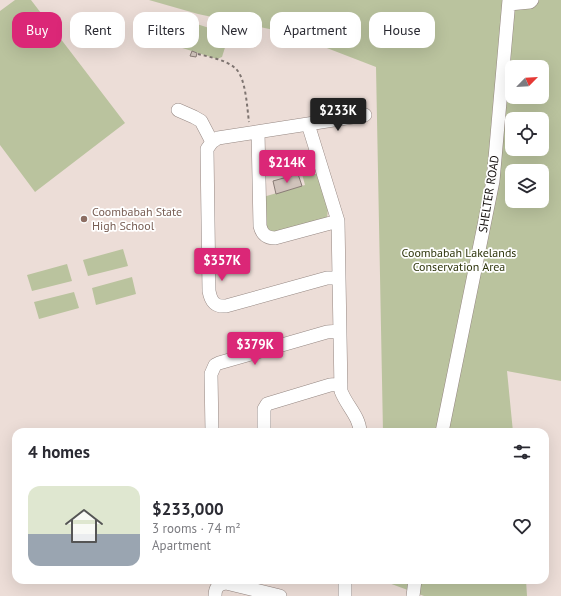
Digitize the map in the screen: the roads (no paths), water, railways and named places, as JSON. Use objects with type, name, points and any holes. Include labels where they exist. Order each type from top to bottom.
[{"type":"street","points":[[509,2],[530,2],[532,0]]},
{"type":"street","name":"SHELTER ROAD","points":[[443,428],[493,181],[509,2]]},
{"type":"street","points":[[178,110],[201,121],[212,142]]},
{"type":"street","points":[[340,278],[327,278],[226,306],[218,306],[212,302],[209,291],[208,149],[212,142],[218,138],[365,115]]},
{"type":"street","points":[[308,124],[338,221],[341,391],[360,425],[360,428]]},
{"type":"street","points":[[255,133],[261,232],[267,237],[275,238],[338,221]]},
{"type":"street","points":[[212,428],[210,374],[215,365],[327,332],[340,331]]},
{"type":"street","points":[[264,428],[264,409],[267,404],[330,385],[341,384]]},
{"type":"street","points":[[215,596],[216,588],[222,584]]},
{"type":"street","points":[[230,584],[280,596]]},
{"type":"street","points":[[345,584],[345,596]]},
{"type":"street","points":[[413,596],[414,584]]},
{"type":"water","points":[[276,153],[283,156],[286,160],[288,164],[286,169],[272,159],[273,154]]},
{"type":"place","name":"Coombabah State High School","points":[[84,219]]},
{"type":"park label","name":"Coombabah Lakelands Conservation Area","points":[[459,260]]}]
